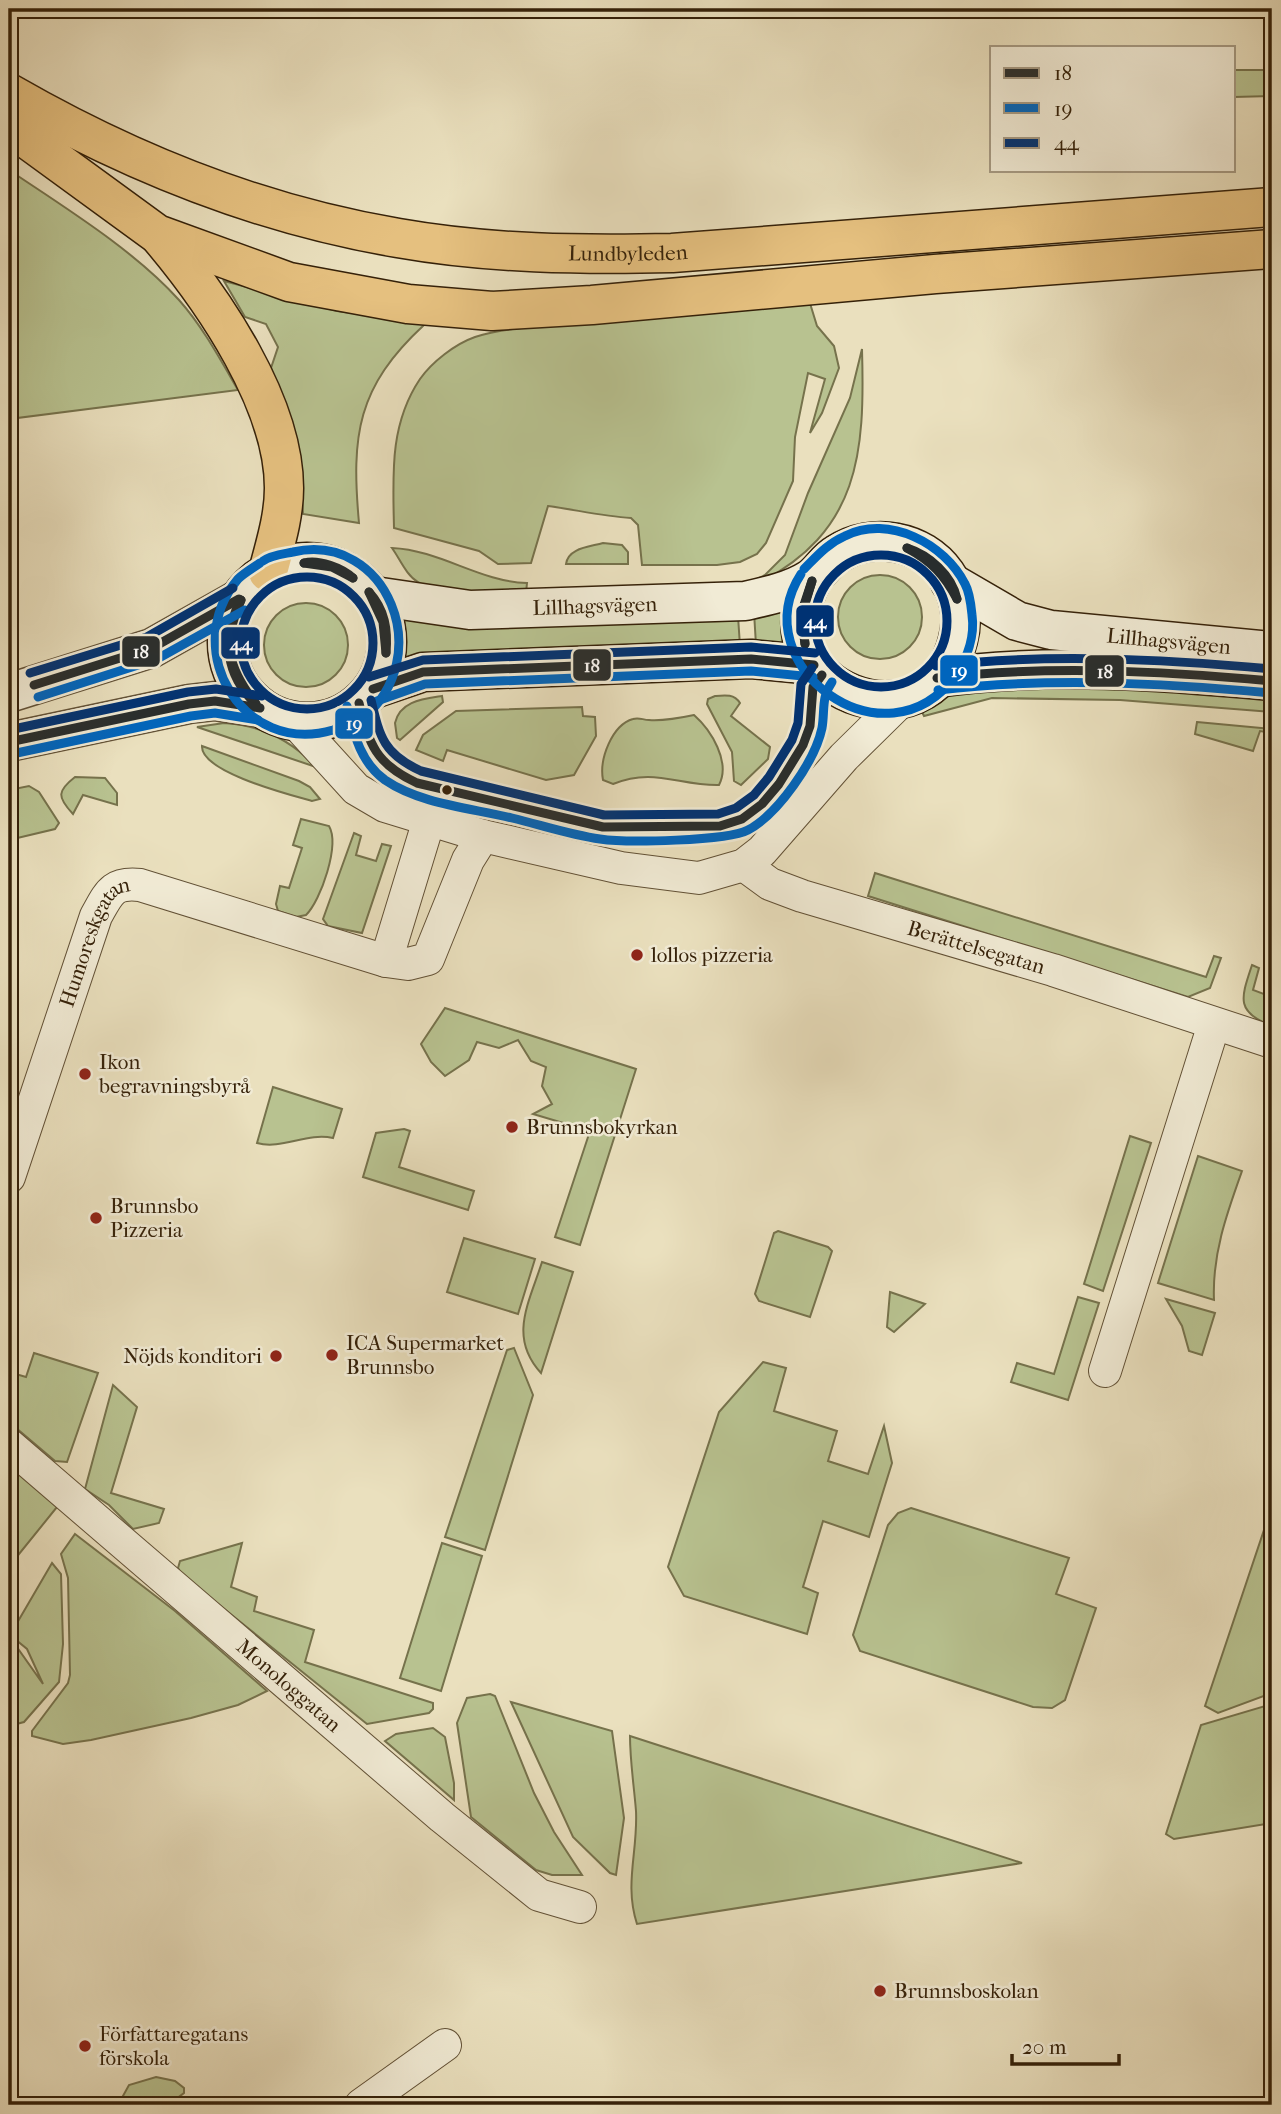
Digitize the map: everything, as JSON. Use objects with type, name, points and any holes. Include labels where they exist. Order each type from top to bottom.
[{"type":"highway","name":"Lundbyleden","points":[[9,93],[125,153],[206,187],[297,216],[397,238],[469,248],[573,255],[672,253],[1272,206]]},
{"type":"highway","points":[[9,125],[157,234],[211,301],[247,364],[280,451],[284,487],[281,521],[268,572]]},
{"type":"highway","points":[[157,234],[289,282],[363,298],[492,311],[1272,249]]},
{"type":"main road","name":"Lillhagsvägen","points":[[950,582],[960,606],[960,632],[953,657],[937,678],[905,697],[875,701],[853,696],[833,686],[814,666],[804,644],[800,622],[803,599],[813,578],[826,562],[843,550],[878,541],[902,544],[924,554],[950,582],[1017,621],[1051,630],[1272,650]]},
{"type":"main road","points":[[9,693],[152,648],[239,599],[268,572],[289,564],[322,563],[354,576],[374,596],[384,619],[388,643],[384,667],[373,689],[353,709],[321,721],[295,722],[260,708],[215,701],[189,704],[9,742]]},
{"type":"main road","name":"Lillhagsvägen","points":[[374,596],[470,610],[745,601],[779,593],[813,578]]},
{"type":"main road","points":[[239,599],[230,621],[228,657],[243,690],[260,708]]},
{"type":"main road","points":[[373,689],[423,671],[751,659],[814,666]]},
{"type":"main road","name":"Lillhagsvägen","points":[[937,678],[990,670],[1097,671],[1272,681]]},
{"type":"street","points":[[295,722],[356,789],[385,806],[483,836],[621,868],[699,878],[744,865],[762,851],[844,757],[905,697]]},
{"type":"street","points":[[386,961],[429,820]]},
{"type":"street","name":"Humoreskgatan","points":[[16,1124],[96,916],[114,888],[123,883],[140,885],[386,961],[408,964],[428,959],[468,860],[483,836]]},
{"type":"street","name":"Berättelsegatan","points":[[744,865],[770,884],[802,896],[1053,971],[1272,1042]]},
{"type":"street","points":[[1105,1371],[1214,1024]]},
{"type":"street","points":[[9,1177],[16,1124]]},
{"type":"street","name":"Monologgatan","points":[[9,1445],[453,1826],[539,1895],[580,1907]]},
{"type":"street","points":[[361,2105],[445,2045]]},
{"type":"green space","points":[[1236,70],[1272,70],[1272,96],[1236,97]]},
{"type":"green space","points":[[9,170],[98,230],[161,282],[196,321],[238,390],[9,419]]},
{"type":"green space","points":[[224,281],[337,311],[423,322],[424,325],[384,370],[363,414],[356,464],[359,523],[303,514],[300,454],[271,368],[278,347],[266,324],[245,317]]},
{"type":"green space","points":[[809,300],[817,326],[834,346],[839,368],[822,413],[810,433],[825,379],[808,373],[795,437],[793,481],[766,543],[757,554],[740,562],[717,565],[642,565],[638,525],[631,518],[548,506],[531,563],[498,564],[479,551],[394,528],[395,451],[403,414],[420,379],[444,354],[460,344],[475,337],[512,329]]},
{"type":"green space","points":[[862,349],[861,422],[857,455],[849,486],[836,514],[817,540],[791,563],[757,584],[753,581],[765,575],[785,555],[808,493],[850,398]]},
{"type":"green space","points":[[603,543],[622,545],[628,552],[628,564],[566,564],[575,551]]},
{"type":"green space","points":[[392,548],[427,554],[493,577],[527,583],[526,593],[457,595],[430,588],[410,575]]},
{"type":"green space","points":[[880,575],[896,578],[910,587],[919,601],[922,617],[919,633],[910,647],[896,656],[880,659],[864,656],[850,647],[841,633],[838,617],[841,601],[850,587],[864,578]]},
{"type":"green space","points":[[782,601],[789,643],[756,645],[754,612]]},
{"type":"green space","points":[[298,603],[314,603],[330,610],[341,621],[348,637],[345,661],[336,675],[314,687],[298,687],[282,680],[271,669],[264,653],[264,637],[271,621],[282,610]]},
{"type":"green space","points":[[397,612],[738,616],[740,646],[402,660],[403,637]]},
{"type":"green space","points":[[997,685],[1272,692],[1272,712],[1120,700],[992,698],[924,716],[922,712],[928,705],[945,696]]},
{"type":"green space","points":[[442,696],[443,702],[400,740],[397,738],[395,723],[402,710],[413,702]]},
{"type":"green space","points":[[729,696],[738,700],[740,703],[731,716],[770,747],[768,759],[741,785],[734,781],[732,752],[707,704],[708,699]]},
{"type":"green space","points":[[582,707],[583,716],[595,717],[596,736],[574,775],[546,780],[447,750],[443,761],[416,750],[423,735],[456,711]]},
{"type":"green space","points":[[694,715],[713,738],[721,757],[723,766],[719,785],[654,777],[628,779],[613,784],[603,780],[605,753],[613,735],[626,722],[635,718],[660,720]]},
{"type":"green space","points":[[1197,722],[1272,729],[1272,733],[1260,731],[1253,751],[1195,734]]},
{"type":"green space","points":[[224,723],[250,727],[274,736],[296,749],[316,767],[197,727]]},
{"type":"green space","points":[[202,746],[299,781],[310,787],[320,799],[312,801],[286,794],[230,773],[205,756]]},
{"type":"green space","points":[[75,777],[105,778],[117,793],[117,805],[83,795],[73,814],[61,794]]},
{"type":"green space","points":[[29,786],[39,792],[59,823],[55,829],[9,840],[9,790]]},
{"type":"green space","points":[[301,819],[329,826],[332,846],[323,885],[312,908],[306,915],[296,917],[278,911],[276,904],[280,886],[289,888],[302,848],[293,845]]},
{"type":"green space","points":[[354,833],[361,836],[356,855],[376,861],[382,844],[391,846],[362,933],[328,926],[323,919]]},
{"type":"green space","points":[[875,873],[1206,977],[1214,956],[1221,958],[1210,988],[1188,997],[868,896]]},
{"type":"green space","points":[[1252,965],[1259,968],[1253,990],[1272,997],[1272,1026],[1252,1015],[1244,1003],[1245,986]]},
{"type":"green space","points":[[445,1008],[636,1069],[580,1245],[555,1237],[590,1131],[533,1114],[552,1104],[542,1086],[546,1067],[531,1061],[518,1040],[499,1048],[477,1042],[469,1060],[445,1076],[431,1062],[421,1044]]},
{"type":"green space","points":[[273,1087],[342,1109],[333,1138],[314,1137],[266,1145],[257,1143]]},
{"type":"green space","points":[[404,1129],[410,1131],[399,1167],[474,1191],[468,1210],[363,1177],[376,1133]]},
{"type":"green space","points":[[1130,1136],[1151,1143],[1103,1291],[1084,1284]]},
{"type":"green space","points":[[1198,1156],[1242,1171],[1218,1250],[1214,1300],[1158,1283]]},
{"type":"green space","points":[[778,1231],[828,1247],[832,1251],[810,1317],[759,1301],[755,1294],[774,1233]]},
{"type":"green space","points":[[464,1238],[535,1259],[518,1314],[447,1292]]},
{"type":"green space","points":[[542,1262],[573,1272],[541,1373],[531,1360],[523,1333],[527,1306]]},
{"type":"green space","points":[[890,1292],[925,1304],[894,1332],[887,1327]]},
{"type":"green space","points":[[1078,1297],[1099,1303],[1068,1400],[1011,1382],[1017,1363],[1054,1374]]},
{"type":"green space","points":[[1166,1299],[1215,1313],[1202,1355],[1189,1351],[1182,1326]]},
{"type":"green space","points":[[514,1348],[533,1395],[485,1550],[445,1537],[507,1350]]},
{"type":"green space","points":[[34,1353],[98,1373],[67,1462],[55,1461],[9,1422],[9,1372],[26,1377]]},
{"type":"green space","points":[[763,1362],[786,1368],[774,1411],[837,1431],[828,1461],[868,1474],[884,1426],[892,1463],[869,1537],[823,1521],[803,1587],[818,1593],[807,1634],[684,1596],[668,1567],[719,1412]]},
{"type":"green space","points":[[113,1385],[137,1407],[111,1493],[164,1509],[159,1523],[133,1529],[109,1505],[85,1489]]},
{"type":"green space","points":[[9,1456],[57,1507],[15,1559],[9,1554]]},
{"type":"green space","points":[[911,1508],[1069,1558],[1056,1594],[1096,1608],[1065,1700],[1052,1708],[1033,1707],[860,1651],[853,1635],[888,1525],[898,1513]]},
{"type":"green space","points":[[1268,1518],[1272,1518],[1272,1693],[1218,1713],[1205,1706]]},
{"type":"green space","points":[[75,1534],[175,1611],[267,1691],[238,1705],[91,1740],[63,1744],[32,1736],[32,1731],[68,1683],[70,1675],[68,1578],[61,1554]]},
{"type":"green space","points":[[242,1543],[231,1587],[257,1597],[254,1611],[314,1630],[305,1662],[433,1703],[433,1709],[429,1713],[367,1724],[182,1575],[178,1568],[180,1561]]},
{"type":"green space","points":[[442,1543],[482,1556],[441,1691],[400,1678]]},
{"type":"green space","points":[[52,1563],[61,1574],[63,1644],[59,1682],[24,1722],[9,1726],[9,1636],[43,1684],[27,1649],[10,1635]]},
{"type":"green space","points":[[490,1694],[495,1696],[534,1793],[554,1832],[582,1875],[552,1875],[536,1870],[471,1817],[457,1723],[467,1698]]},
{"type":"green space","points":[[511,1702],[612,1731],[624,1818],[616,1875],[610,1873],[573,1837]]},
{"type":"green space","points":[[1272,1704],[1272,1823],[1174,1839],[1166,1834],[1201,1725]]},
{"type":"green space","points":[[433,1728],[445,1737],[454,1783],[454,1800],[385,1741],[396,1734]]},
{"type":"green space","points":[[630,1736],[1022,1863],[637,1924],[631,1881],[636,1811]]},
{"type":"green space","points":[[156,2077],[175,2081],[184,2088],[184,2093],[162,2103],[118,2105],[129,2085]]},
{"type":"transit line","name":"19","points":[[801,574],[788,608],[790,642],[805,672],[830,695],[860,710],[894,713],[927,702],[956,675],[971,639],[973,623],[970,599],[956,570],[930,545],[897,531],[862,530],[833,543],[804,569]]},
{"type":"transit line","name":"18","points":[[907,548],[931,561],[945,574],[957,599]]},
{"type":"transit line","name":"18","points":[[907,548],[936,569],[957,599]]},
{"type":"transit line","name":"19","points":[[260,563],[238,579],[221,607],[215,636],[218,665],[230,691],[248,713],[272,728],[301,734],[333,730],[359,721],[385,693],[396,664],[398,633],[391,604],[376,579],[354,561],[326,551],[293,552],[263,561]]},
{"type":"transit line","name":"44","points":[[881,555],[906,560],[928,574],[942,596],[947,621],[942,646],[928,668],[906,682],[881,687],[856,682],[834,668],[820,646],[815,621],[820,596],[834,574],[856,560],[881,555]]},
{"type":"transit line","name":"18","points":[[304,563],[332,567],[353,578]]},
{"type":"transit line","name":"18","points":[[304,563],[330,565],[353,578]]},
{"type":"transit line","name":"44","points":[[307,577],[332,582],[354,596],[368,618],[373,643],[368,668],[354,690],[332,704],[307,709],[282,704],[260,690],[246,668],[241,643],[246,618],[260,596],[282,582],[307,577]]},
{"type":"transit line","name":"18","points":[[805,644],[801,614],[812,581]]},
{"type":"transit line","name":"18","points":[[805,644],[802,614],[812,581]]},
{"type":"transit line","name":"44","points":[[30,673],[147,637],[233,588]]},
{"type":"transit line","name":"18","points":[[369,592],[379,606],[384,620],[386,653]]},
{"type":"transit line","name":"18","points":[[369,592],[383,622],[386,653]]},
{"type":"transit line","name":"18","points":[[34,685],[152,648],[239,599]]},
{"type":"transit line","name":"18","points":[[241,600],[231,629],[230,654],[239,678],[256,704]]},
{"type":"transit line","name":"18","points":[[241,600],[231,627],[229,655],[238,681],[256,704]]},
{"type":"transit line","name":"19","points":[[38,697],[157,659],[245,610]]},
{"type":"transit line","name":"44","points":[[369,677],[423,660],[751,647],[815,653]]},
{"type":"transit line","name":"18","points":[[373,689],[423,672],[751,659],[814,665]]},
{"type":"transit line","name":"44","points":[[936,666],[1020,660],[1104,659],[1272,669]]},
{"type":"transit line","name":"44","points":[[371,700],[377,725],[391,751],[421,771],[604,815],[718,814],[736,808],[754,795],[769,777],[792,740],[798,723],[801,684],[812,668]]},
{"type":"transit line","name":"19","points":[[377,701],[425,684],[751,671],[813,677]]},
{"type":"transit line","name":"18","points":[[937,678],[1021,672],[1105,671],[1272,681]]},
{"type":"transit line","name":"18","points":[[359,703],[376,752],[392,768],[417,783],[603,827],[720,826],[742,819],[762,804],[779,784],[803,745],[810,726],[813,687],[822,675]]},
{"type":"transit line","name":"19","points":[[347,706],[359,747],[376,773],[414,795],[589,837],[631,841],[676,840],[737,834],[748,830],[771,812],[794,785],[812,756],[822,728],[826,693],[832,682]]},
{"type":"transit line","name":"19","points":[[938,690],[1022,684],[1105,683],[1271,693]]},
{"type":"transit line","name":"44","points":[[9,730],[188,692],[216,689],[262,696]]},
{"type":"transit line","name":"18","points":[[9,742],[189,704],[215,701],[260,708]]},
{"type":"transit line","name":"19","points":[[12,754],[191,716],[215,713],[258,720]]},
{"type":"place","name":"lollos pizzeria","points":[[637,955]]},
{"type":"place","name":"Ikon begravningsbyrå","points":[[85,1074]]},
{"type":"place","name":"Brunnsbokyrkan","points":[[512,1127]]},
{"type":"place","name":"Brunnsbo Pizzeria","points":[[96,1218]]},
{"type":"place","name":"ICA Supermarket Brunnsbo","points":[[332,1355]]},
{"type":"place","name":"Nöjds konditori","points":[[276,1356]]},
{"type":"place","name":"Brunnsboskolan","points":[[880,1991]]},
{"type":"place","name":"Författaregatans förskola","points":[[85,2046]]}]
